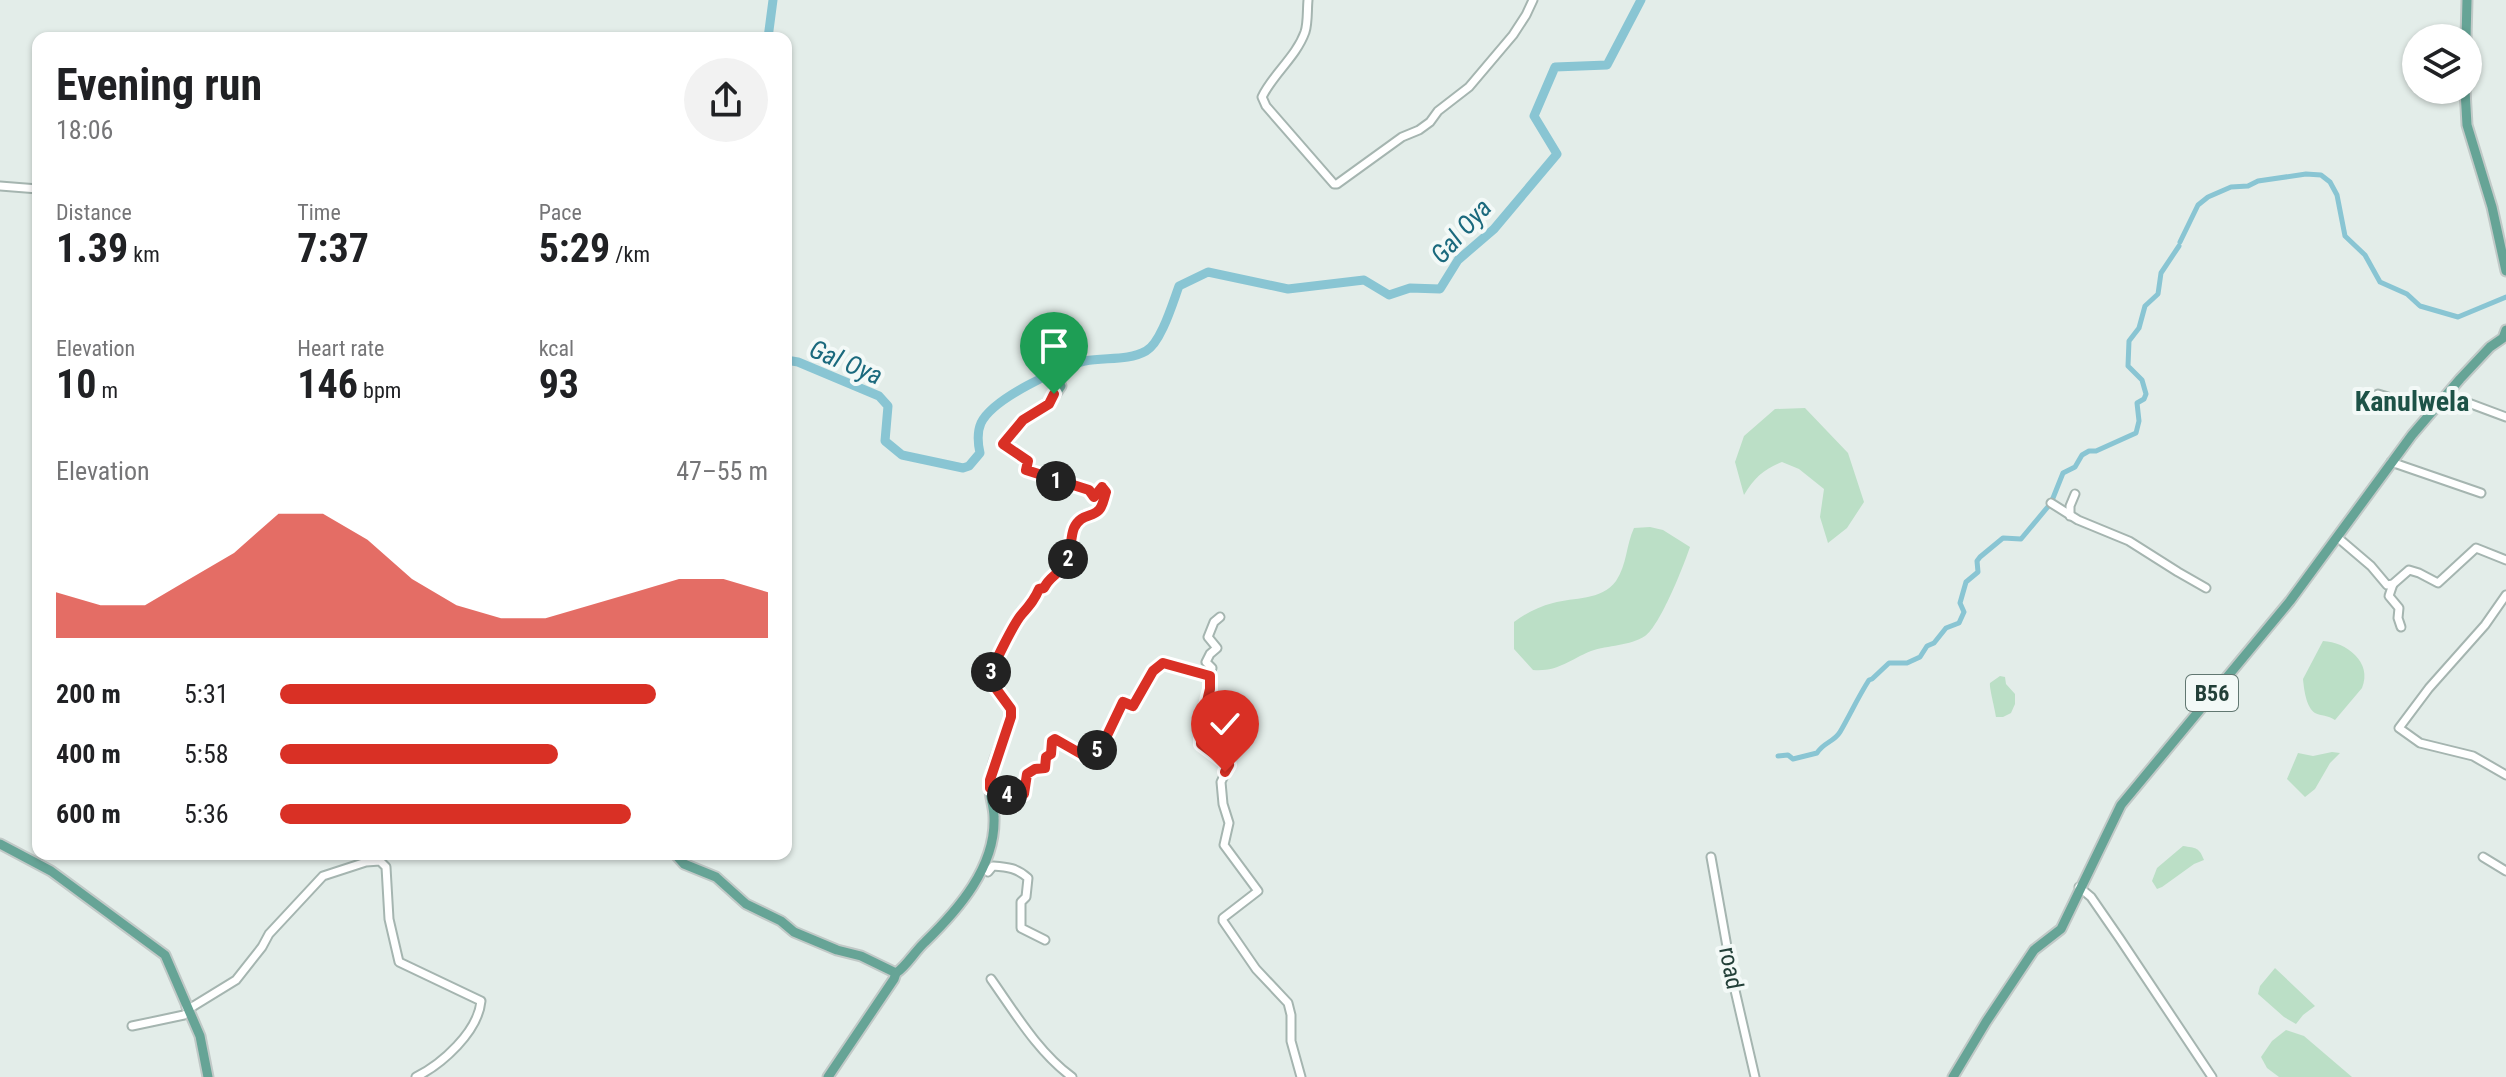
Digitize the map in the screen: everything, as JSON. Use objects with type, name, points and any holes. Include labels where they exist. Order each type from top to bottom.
[{"type":"main road","points":[[2466,24],[2467,0]]},
{"type":"main road","points":[[2466,104],[2467,125],[2492,207],[2506,271]]},
{"type":"main road","name":"B56","points":[[1953,1077],[2034,950],[2061,929],[2121,805],[2290,601],[2391,462],[2490,347],[2503,338],[2506,330]]},
{"type":"main road","points":[[828,1077],[896,973],[964,901],[983,868],[994,826],[990,780],[1011,717],[1011,709],[989,679],[993,664],[1039,589],[1044,588],[1048,579],[1069,558],[1075,527],[1085,515],[1101,509],[1106,492],[1102,487],[1094,497],[1089,490],[1026,470],[1028,461],[1003,444],[1023,420],[1049,404],[1061,386]]},
{"type":"main road","points":[[0,844],[51,871],[162,953],[170,963],[200,1036],[208,1077]]},
{"type":"main road","points":[[680,860],[716,877],[746,904],[781,921],[794,932],[837,950],[861,956],[896,973]]},
{"type":"street","points":[[1308,0],[1305,31],[1262,97],[1266,106],[1334,184],[1402,137],[1419,130],[1469,87],[1513,35],[1533,0]]},
{"type":"street","points":[[0,186],[32,189]]},
{"type":"street","points":[[2373,397],[2378,394],[2388,397]]},
{"type":"street","points":[[2447,395],[2506,417]]},
{"type":"street","points":[[2391,462],[2481,493]]},
{"type":"street","points":[[2070,516],[2075,494]]},
{"type":"street","points":[[2051,503],[2089,526],[2116,534],[2206,588]]},
{"type":"street","points":[[2337,537],[2371,566],[2387,585],[2393,584]]},
{"type":"street","points":[[2401,627],[2399,608],[2389,596],[2393,584],[2409,570],[2438,583],[2476,548],[2506,560]]},
{"type":"street","points":[[2506,595],[2485,625],[2429,688],[2399,728],[2420,743],[2473,756],[2506,775]]},
{"type":"street","points":[[1220,617],[1214,622],[1208,637],[1217,648],[1206,662],[1212,668],[1201,726],[1201,744],[1229,765],[1221,782],[1229,823],[1224,845],[1258,891],[1223,921],[1256,969],[1288,1003],[1291,1041],[1301,1077]]},
{"type":"street","points":[[990,788],[1014,798],[1024,794],[1027,774],[1045,768],[1046,757],[1051,754],[1055,739],[1090,759],[1098,747],[1101,748],[1123,702],[1133,706],[1153,671],[1163,663],[1210,676]]},
{"type":"street","name":"road","points":[[1711,857],[1734,986],[1755,1077]]},
{"type":"street","points":[[2483,857],[2506,871]]},
{"type":"street","points":[[132,1026],[184,1015],[187,1009],[236,980],[269,934],[323,876],[366,862],[380,861],[386,867],[389,919],[399,962],[481,1001],[480,1009],[455,1048],[439,1064],[416,1077]]},
{"type":"street","points":[[983,868],[988,872],[993,866],[1018,869],[1028,878],[1026,897],[1021,902],[1021,928],[1045,940]]},
{"type":"street","points":[[2079,887],[2098,907],[2212,1077]]},
{"type":"street","points":[[991,979],[1031,1036],[1053,1062],[1072,1077]]},
{"type":"green space","points":[[1805,408],[1848,453],[1864,502],[1847,528],[1828,543],[1820,517],[1824,489],[1799,469],[1782,462],[1760,475],[1744,495],[1735,462],[1744,436],[1775,409]]},
{"type":"green space","points":[[1634,528],[1663,530],[1690,547],[1671,594],[1651,630],[1633,642],[1591,651],[1557,667],[1533,670],[1514,649],[1514,622],[1542,606],[1603,592],[1616,581]]},
{"type":"green space","points":[[2323,641],[2348,649],[2361,662],[2364,670],[2362,688],[2335,720],[2312,710],[2304,688],[2303,679]]},
{"type":"green space","points":[[2000,676],[2005,677],[2006,684],[2015,694],[2015,704],[2011,713],[1996,717],[1990,683]]},
{"type":"green space","points":[[2298,753],[2313,756],[2340,753],[2330,763],[2315,789],[2305,797],[2287,779]]},
{"type":"green space","points":[[2183,846],[2196,849],[2204,860],[2157,889],[2152,881],[2157,868]]},
{"type":"green space","points":[[2275,968],[2315,1006],[2296,1024],[2258,994],[2260,986]]},
{"type":"green space","points":[[2286,1030],[2304,1036],[2352,1077],[2279,1077],[2267,1068],[2261,1057],[2272,1041]]},
{"type":"waterway","name":"Gal Oya","points":[[769,32],[773,0]]},
{"type":"waterway","name":"Gal Oya","points":[[792,361],[879,396],[888,406],[885,441],[902,455],[963,468],[969,466],[980,453],[978,438],[981,423],[999,404],[1028,385],[1085,361],[1132,356],[1146,351],[1157,340],[1179,286],[1208,272],[1288,289],[1364,280],[1389,295],[1410,288],[1440,289],[1458,260],[1494,229],[1557,154],[1534,116],[1555,67],[1607,65],[1641,0]]},
{"type":"waterway","points":[[2180,242],[2198,205],[2208,197],[2231,187],[2248,186],[2258,181],[2306,174],[2321,175],[2330,182],[2337,195],[2345,236],[2365,255],[2380,282],[2407,294],[2420,306],[2458,317],[2506,297]]},
{"type":"waterway","points":[[1778,756],[1788,755],[1793,759],[1817,753],[1835,738],[1869,680],[1889,663],[1907,663],[1920,657],[1946,628],[1959,623],[1964,612],[1960,603],[1966,582],[1978,572],[1977,561],[1980,557],[2003,538],[2021,539],[2051,503],[2063,473],[2075,467],[2082,455],[2136,433],[2139,421],[2137,403],[2146,394],[2142,380],[2128,366],[2129,341],[2139,328],[2145,306],[2158,294],[2161,273],[2179,246]]},
{"type":"district","name":"Kanulwela","points":[[2412,401]]},
{"type":"route","points":[[1054,394],[1049,404],[1023,420],[1003,444],[1028,461],[1026,470],[1089,490],[1094,497],[1102,487],[1106,492],[1101,509],[1085,515],[1075,527],[1069,558],[1048,579],[1044,588],[1039,589],[1039,594],[1013,628],[993,664],[989,679],[1011,709],[1011,717],[990,788],[1014,798],[1024,794],[1027,774],[1045,768],[1046,757],[1051,754],[1055,739],[1090,759],[1098,747],[1101,748],[1123,702],[1133,706],[1153,671],[1163,663],[1210,676],[1210,689],[1203,710],[1201,744],[1229,765],[1225,772]]}]
